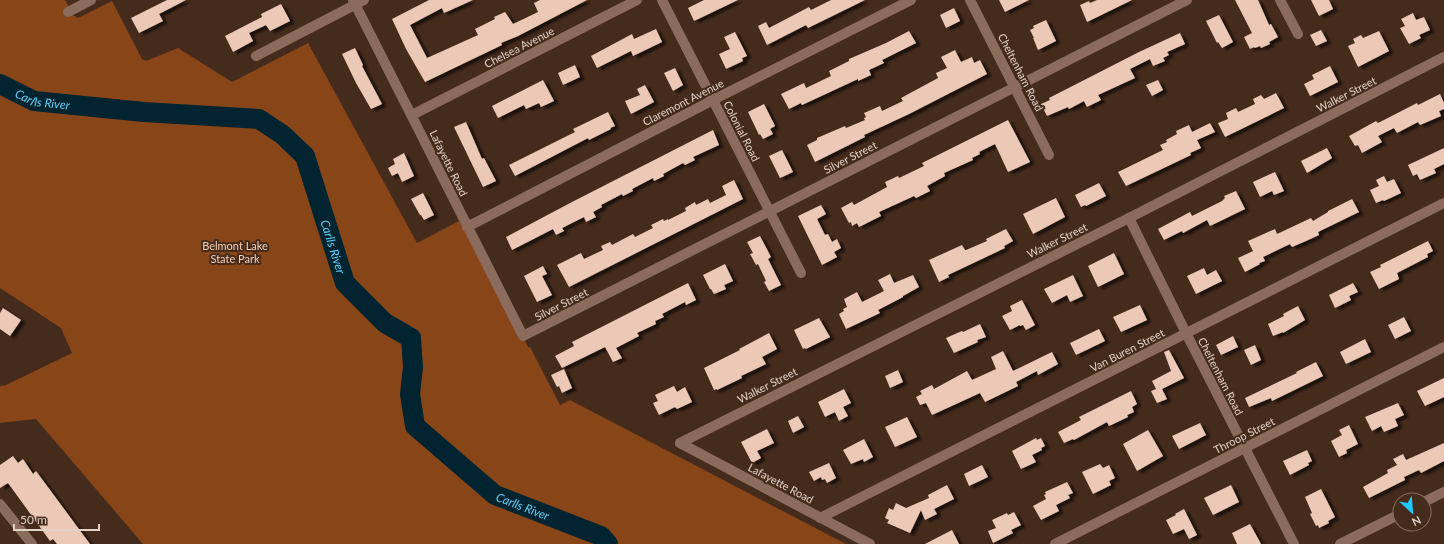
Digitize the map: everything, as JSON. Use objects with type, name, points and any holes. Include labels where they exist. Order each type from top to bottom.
[{"type":"street","points":[[68,12],[91,0]]},
{"type":"street","name":"Chelsea Avenue","points":[[412,115],[637,0]]},
{"type":"street","name":"Colonial Road","points":[[662,0],[801,274]]},
{"type":"street","name":"Claremont Avenue","points":[[467,227],[712,100],[911,0]]},
{"type":"street","name":"Cheltenham Road","points":[[970,0],[1049,155]]},
{"type":"street","name":"Silver Street","points":[[523,336],[1187,0]]},
{"type":"street","points":[[1280,0],[1298,34]]},
{"type":"street","points":[[256,56],[357,2]]},
{"type":"street","name":"Lafayette Road","points":[[357,2],[467,227],[523,336]]},
{"type":"street","name":"Walker Street","points":[[680,443],[1129,218],[1444,57]]},
{"type":"street","name":"Van Buren Street","points":[[820,518],[1444,203]]},
{"type":"street","name":"Cheltenham Road","points":[[1129,218],[1244,448],[1294,544]]},
{"type":"street","name":"Throop Street","points":[[1055,544],[1444,347]]},
{"type":"street","name":"Lafayette Road","points":[[680,443],[870,544]]},
{"type":"street","points":[[1432,498],[1444,492]]},
{"type":"street","points":[[0,504],[32,544]]},
{"type":"street","points":[[1340,544],[1392,518]]},
{"type":"green space","name":"Belmont Lake State Park","points":[[0,0],[65,0],[73,15],[78,18],[112,1],[142,59],[146,61],[178,48],[232,82],[308,43],[417,243],[459,221],[529,348],[530,347],[560,405],[570,400],[846,544],[143,544],[36,419],[0,423],[0,386],[6,385],[72,353],[61,328],[0,288]]},
{"type":"building","points":[[167,0],[186,0],[159,14],[163,21],[139,33],[131,18]]},
{"type":"building","points":[[429,0],[473,0],[444,13],[442,8],[410,25],[427,58],[478,35],[475,29],[505,12],[513,24],[538,12],[534,3],[540,0],[587,0],[518,36],[501,43],[502,45],[425,82],[406,49],[392,19]]},
{"type":"building","points":[[704,0],[738,0],[694,21],[688,8]]},
{"type":"building","points":[[831,0],[865,0],[808,28],[806,25],[767,45],[758,26],[766,22],[769,28],[809,7],[811,10]]},
{"type":"building","points":[[999,0],[1029,0],[1005,12]]},
{"type":"building","points":[[1097,0],[1132,0],[1087,22],[1080,5],[1089,1],[1090,3]]},
{"type":"building","points":[[1235,0],[1258,0],[1269,25],[1271,24],[1278,37],[1269,42],[1270,44],[1261,48],[1260,46],[1250,49],[1244,37],[1252,33]]},
{"type":"building","points":[[1311,0],[1329,0],[1333,9],[1319,16]]},
{"type":"building","points":[[281,4],[290,21],[270,31],[266,25],[249,33],[253,41],[233,52],[225,36],[262,17],[261,14]]},
{"type":"building","points":[[954,8],[960,21],[946,28],[940,15]]},
{"type":"building","points":[[1413,13],[1416,20],[1424,17],[1430,30],[1419,35],[1421,38],[1409,44],[1400,28],[1405,26],[1401,19]]},
{"type":"building","points":[[1219,15],[1233,42],[1222,48],[1218,42],[1217,43],[1206,21]]},
{"type":"building","points":[[1046,20],[1056,41],[1038,50],[1030,30],[1034,28],[1033,26]]},
{"type":"building","points":[[656,29],[662,42],[633,56],[631,51],[597,68],[591,56],[632,34],[634,39]]},
{"type":"building","points":[[1321,30],[1327,41],[1316,46],[1310,35]]},
{"type":"building","points":[[909,31],[916,43],[882,60],[884,63],[869,70],[871,75],[858,81],[858,79],[802,105],[801,103],[789,109],[781,94],[804,83],[806,88],[831,76],[829,71],[849,61],[849,59]]},
{"type":"building","points":[[1379,31],[1389,51],[1358,67],[1348,46],[1355,43],[1353,39],[1361,35],[1363,38]]},
{"type":"building","points":[[735,32],[747,56],[742,58],[743,61],[726,69],[719,54],[730,49],[724,37]]},
{"type":"building","points":[[1180,33],[1185,44],[1167,52],[1169,55],[1163,58],[1165,61],[1153,66],[1150,59],[1130,69],[1135,78],[1098,95],[1101,100],[1087,107],[1084,101],[1069,109],[1068,107],[1047,116],[1041,104],[1050,100],[1049,98],[1139,52]]},
{"type":"building","points":[[355,48],[363,65],[362,66],[382,104],[371,109],[342,54]]},
{"type":"building","points":[[955,50],[961,62],[972,57],[974,63],[980,60],[987,74],[864,135],[865,137],[815,162],[807,145],[817,140],[817,138],[845,126],[846,128],[865,120],[864,118],[866,117],[864,113],[880,106],[882,111],[903,101],[901,98],[938,78],[936,73],[947,68],[941,57]]},
{"type":"building","points":[[575,65],[580,77],[563,85],[558,73]]},
{"type":"building","points":[[1330,66],[1338,82],[1310,96],[1304,84],[1314,79],[1312,75]]},
{"type":"building","points":[[675,68],[683,85],[673,91],[664,73]]},
{"type":"building","points":[[543,80],[554,101],[541,107],[539,103],[526,109],[524,105],[498,118],[492,106]]},
{"type":"building","points":[[1158,80],[1163,90],[1152,96],[1146,85]]},
{"type":"building","points":[[645,85],[654,102],[631,114],[625,101],[640,95],[637,89]]},
{"type":"building","points":[[1276,93],[1284,108],[1225,137],[1218,123],[1228,119],[1226,113],[1236,108],[1238,112],[1255,104],[1253,99],[1261,95],[1264,99]]},
{"type":"building","points":[[1440,94],[1444,103],[1444,109],[1439,111],[1441,116],[1420,125],[1418,122],[1397,133],[1394,128],[1378,136],[1382,142],[1362,153],[1358,145],[1355,146],[1349,136],[1376,121],[1378,123],[1417,103],[1418,105]]},
{"type":"building","points":[[764,104],[775,126],[770,129],[773,134],[763,139],[760,134],[759,135],[748,112]]},
{"type":"building","points":[[608,112],[615,126],[610,128],[611,129],[589,140],[588,138],[515,176],[509,165],[575,132],[573,129]]},
{"type":"building","points":[[1008,120],[1030,162],[1008,172],[995,144],[979,152],[980,154],[972,158],[973,160],[944,173],[945,176],[927,186],[930,191],[916,198],[914,196],[879,212],[881,216],[859,227],[857,223],[852,226],[851,222],[849,223],[841,208],[852,202],[854,205],[887,187],[885,182],[898,176],[899,178],[924,166],[922,163]]},
{"type":"building","points":[[466,122],[482,159],[484,158],[496,181],[483,187],[454,127]]},
{"type":"building","points":[[1210,123],[1215,132],[1197,140],[1201,148],[1190,153],[1191,155],[1126,186],[1118,172],[1163,150],[1160,145],[1167,142],[1166,140],[1177,134],[1176,131],[1189,125],[1192,132]]},
{"type":"building","points":[[713,130],[719,145],[693,157],[695,160],[685,165],[683,163],[663,174],[664,176],[654,181],[653,178],[632,189],[633,191],[623,196],[622,194],[601,205],[602,207],[593,212],[596,217],[586,222],[584,217],[562,228],[564,231],[556,235],[553,229],[512,250],[506,237]]},
{"type":"building","points":[[1327,148],[1332,158],[1307,173],[1301,161]]},
{"type":"building","points":[[1444,148],[1444,164],[1434,169],[1436,173],[1420,180],[1417,174],[1413,176],[1408,165]]},
{"type":"building","points":[[782,150],[793,172],[780,178],[769,156]]},
{"type":"building","points":[[404,153],[414,176],[402,182],[398,173],[392,176],[388,168],[395,164],[393,159]]},
{"type":"building","points":[[1275,172],[1284,191],[1274,195],[1272,191],[1260,197],[1253,182]]},
{"type":"building","points":[[1384,176],[1387,182],[1394,179],[1401,193],[1376,203],[1370,190],[1379,186],[1376,180]]},
{"type":"building","points":[[734,180],[743,199],[569,287],[557,265],[581,253],[584,259],[603,250],[601,246],[610,242],[612,245],[633,234],[635,237],[653,228],[651,225],[663,219],[664,221],[668,220],[686,211],[685,208],[695,202],[696,205],[708,199],[710,203],[726,195],[722,186]]},
{"type":"building","points":[[1099,183],[1106,196],[1081,207],[1075,195]]},
{"type":"building","points":[[1236,191],[1245,209],[1210,226],[1207,220],[1183,233],[1182,231],[1164,240],[1158,229],[1190,212],[1192,216],[1222,201],[1225,198],[1224,196]]},
{"type":"building","points":[[423,193],[434,215],[424,220],[411,199]]},
{"type":"building","points":[[1056,198],[1065,217],[1033,234],[1023,214]]},
{"type":"building","points":[[1352,199],[1359,212],[1318,232],[1319,235],[1292,247],[1290,244],[1263,257],[1265,261],[1245,272],[1238,258],[1253,251],[1248,241],[1275,229],[1277,234],[1311,218],[1313,221],[1328,211]]},
{"type":"building","points":[[821,205],[826,214],[817,219],[825,235],[828,234],[832,242],[837,239],[841,248],[834,252],[837,257],[822,265],[798,216]]},
{"type":"building","points":[[1006,229],[1013,241],[1004,246],[1005,248],[948,275],[949,277],[939,282],[929,260],[962,245],[966,250],[987,241],[986,239]]},
{"type":"building","points":[[760,236],[771,257],[768,259],[781,285],[769,291],[764,282],[766,281],[758,264],[756,265],[750,254],[753,253],[747,242]]},
{"type":"building","points":[[1428,241],[1433,251],[1427,254],[1428,257],[1397,273],[1399,279],[1379,289],[1370,272],[1381,267],[1380,265]]},
{"type":"building","points":[[1114,253],[1124,274],[1098,287],[1088,266]]},
{"type":"building","points":[[725,264],[733,281],[724,285],[726,289],[714,294],[703,275]]},
{"type":"building","points":[[543,266],[547,274],[542,276],[552,295],[537,302],[524,276]]},
{"type":"building","points":[[1204,268],[1207,275],[1216,270],[1222,281],[1196,294],[1187,276]]},
{"type":"building","points":[[890,274],[894,283],[913,275],[919,287],[878,310],[880,313],[846,329],[839,314],[847,307],[844,299],[857,292],[862,302],[884,291],[878,280]]},
{"type":"building","points":[[1073,275],[1083,296],[1070,302],[1067,295],[1052,303],[1044,289]]},
{"type":"building","points":[[688,283],[696,300],[686,305],[685,302],[662,314],[664,317],[655,321],[656,324],[637,333],[639,336],[616,348],[622,358],[613,362],[605,347],[562,368],[555,356],[574,346],[572,342]]},
{"type":"building","points":[[1353,283],[1358,292],[1349,296],[1351,300],[1335,308],[1329,295]]},
{"type":"building","points":[[1022,300],[1035,325],[1026,330],[1023,325],[1020,325],[1010,330],[1002,316],[1012,311],[1010,306]]},
{"type":"building","points":[[1140,305],[1147,320],[1121,332],[1113,317]]},
{"type":"building","points":[[1298,306],[1305,320],[1283,333],[1273,336],[1268,324],[1284,316],[1283,314]]},
{"type":"building","points":[[3,308],[21,320],[10,336],[0,329],[0,313]]},
{"type":"building","points":[[1404,317],[1411,331],[1395,339],[1388,325]]},
{"type":"building","points":[[819,318],[830,337],[806,349],[803,349],[794,330]]},
{"type":"building","points":[[980,324],[986,337],[977,340],[978,342],[954,353],[946,338]]},
{"type":"building","points":[[1099,329],[1105,341],[1076,355],[1070,343]]},
{"type":"building","points":[[769,333],[777,349],[762,357],[766,364],[741,376],[742,378],[714,390],[704,368],[740,350],[739,349]]},
{"type":"building","points":[[1233,336],[1238,347],[1221,355],[1216,345]]},
{"type":"building","points":[[1365,339],[1371,352],[1346,364],[1340,352]]},
{"type":"building","points":[[1255,345],[1261,360],[1251,365],[1244,350]]},
{"type":"building","points":[[1169,350],[1184,378],[1162,389],[1167,399],[1157,403],[1151,391],[1156,389],[1152,381],[1171,371],[1164,352]]},
{"type":"building","points":[[1003,351],[1013,371],[1052,352],[1058,364],[1038,375],[1037,371],[1016,382],[1018,386],[985,402],[980,393],[932,415],[926,403],[920,405],[916,397],[922,394],[920,391],[932,385],[934,389],[967,371],[972,380],[996,369],[991,357]]},
{"type":"building","points":[[1316,362],[1323,376],[1272,401],[1271,398],[1249,407],[1245,398],[1297,373],[1296,372]]},
{"type":"building","points":[[564,369],[572,388],[562,393],[551,375]]},
{"type":"building","points":[[898,370],[903,382],[890,388],[885,376]]},
{"type":"building","points":[[1444,378],[1444,397],[1425,406],[1417,391]]},
{"type":"building","points":[[674,386],[677,392],[685,387],[692,402],[677,409],[675,407],[659,415],[653,403],[658,401],[655,395]]},
{"type":"building","points":[[844,389],[851,403],[843,407],[848,416],[839,421],[835,412],[825,417],[818,402]]},
{"type":"building","points":[[1131,391],[1137,404],[1132,407],[1134,412],[1127,415],[1128,417],[1109,426],[1107,422],[1074,440],[1073,439],[1064,443],[1058,432],[1081,420],[1079,417]]},
{"type":"building","points":[[1398,403],[1404,415],[1395,419],[1398,426],[1384,432],[1381,426],[1372,431],[1365,417]]},
{"type":"building","points":[[798,416],[804,427],[793,433],[788,421]]},
{"type":"building","points":[[907,417],[917,437],[895,447],[885,427]]},
{"type":"building","points":[[1200,423],[1206,435],[1179,449],[1172,436]]},
{"type":"building","points":[[1349,425],[1358,444],[1346,450],[1347,453],[1339,457],[1331,441],[1342,435],[1339,430]]},
{"type":"building","points":[[767,429],[774,443],[757,451],[761,458],[752,463],[741,442]]},
{"type":"building","points":[[1148,430],[1163,456],[1137,471],[1123,444]]},
{"type":"building","points":[[1036,438],[1037,440],[1041,438],[1045,446],[1041,448],[1042,450],[1032,455],[1036,462],[1021,469],[1012,451]]},
{"type":"building","points":[[864,439],[873,457],[864,462],[863,459],[851,464],[843,450]]},
{"type":"building","points":[[1444,443],[1444,461],[1421,473],[1419,470],[1404,477],[1405,480],[1369,498],[1363,487],[1388,473],[1387,470],[1397,465],[1393,459],[1403,454],[1406,460]]},
{"type":"building","points":[[1307,450],[1312,461],[1308,463],[1309,465],[1290,475],[1283,461]]},
{"type":"building","points":[[13,456],[18,463],[23,459],[33,474],[36,471],[90,544],[57,544],[53,539],[50,541],[8,483],[0,488],[0,465]]},
{"type":"building","points":[[829,463],[836,478],[827,483],[825,479],[822,480],[821,477],[814,481],[809,472]]},
{"type":"building","points":[[1100,464],[1103,468],[1109,465],[1115,478],[1109,481],[1111,485],[1093,494],[1082,472]]},
{"type":"building","points":[[982,465],[988,477],[969,486],[964,474]]},
{"type":"building","points":[[1067,482],[1073,493],[1068,495],[1070,498],[1056,505],[1059,511],[1041,520],[1033,506],[1046,499],[1044,495],[1046,494],[1045,492]]},
{"type":"building","points":[[947,485],[954,499],[934,509],[937,514],[925,520],[921,510],[910,533],[887,523],[889,520],[885,518],[889,508],[893,510],[896,503],[906,508],[929,498],[928,495]]},
{"type":"building","points":[[1231,485],[1239,502],[1213,515],[1204,498]]},
{"type":"building","points":[[1321,489],[1335,517],[1328,521],[1329,523],[1319,528],[1318,525],[1316,526],[1310,514],[1312,513],[1305,497]]},
{"type":"building","points":[[1184,509],[1197,535],[1189,539],[1184,529],[1173,534],[1166,520]]},
{"type":"building","points":[[1014,512],[1021,525],[1011,530],[1013,533],[993,543],[988,531],[996,528],[992,520],[1007,513],[1008,515]]},
{"type":"building","points":[[1250,524],[1261,544],[1237,544],[1232,533]]},
{"type":"building","points":[[952,530],[959,544],[925,544]]},
{"type":"waterway","name":"Carlls River","points":[[0,84],[34,101],[144,112],[259,119],[283,135],[305,156],[345,283],[385,323],[411,338],[413,367],[410,394],[415,426],[495,495],[601,536],[608,544]]}]
